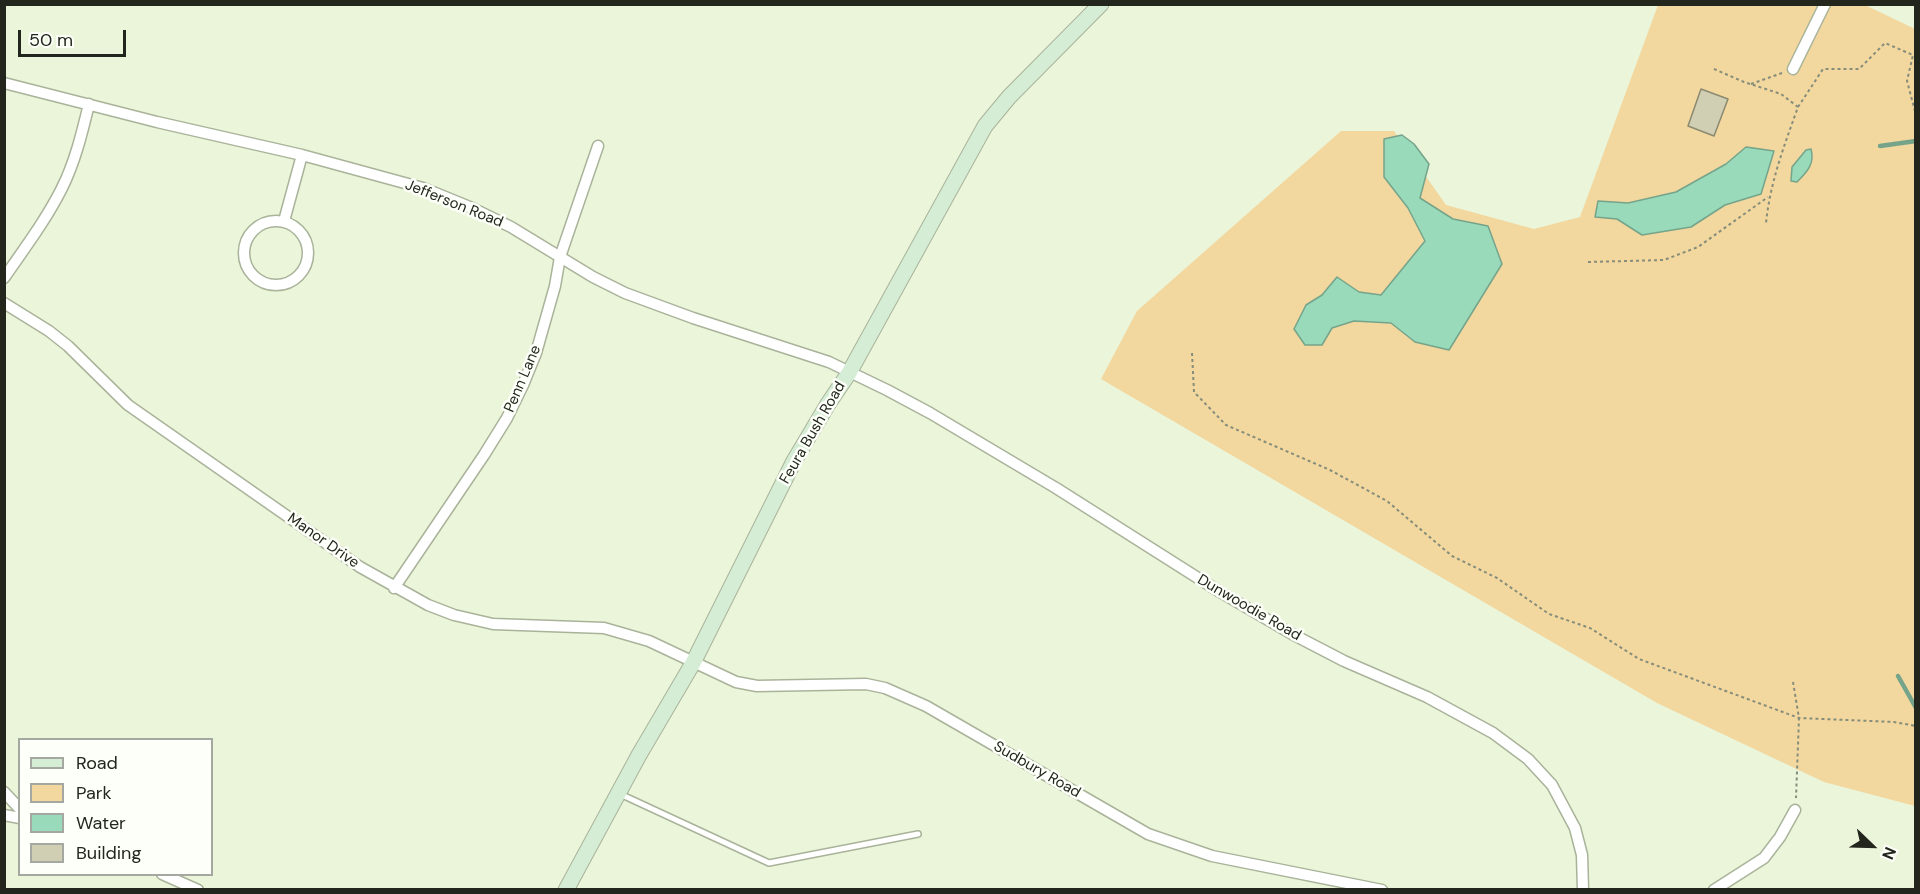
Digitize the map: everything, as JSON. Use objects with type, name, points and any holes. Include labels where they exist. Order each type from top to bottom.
[{"type":"main road","name":"Feura Bush Road","points":[[566,890],[618,793],[693,663],[794,461],[849,373],[985,126],[1009,97],[1101,4]]},
{"type":"street","points":[[1794,69],[1826,4]]},
{"type":"street","name":"Jefferson Road","points":[[4,83],[157,122],[302,155],[423,188],[511,227],[593,277],[625,293],[693,318],[829,362],[849,373]]},
{"type":"street","points":[[4,278],[48,214],[63,187],[76,152],[89,104]]},
{"type":"street","name":"Penn Lane","points":[[394,588],[484,455],[515,402],[536,353],[555,286],[560,257],[598,146]]},
{"type":"street","points":[[284,221],[302,155]]},
{"type":"street","points":[[284,221],[294,226],[302,234],[307,244],[306,266],[300,275],[290,282],[280,285],[269,284],[258,280],[251,273],[246,265],[244,245],[255,228],[264,223],[284,221]]},
{"type":"street","name":"Manor Drive","points":[[4,303],[50,331],[128,405],[360,567],[394,588],[454,615],[493,624],[604,627],[649,641],[693,663]]},
{"type":"street","name":"Dunwoodie Road","points":[[849,373],[887,390],[940,419],[1292,634],[1344,661],[1427,697],[1493,734],[1528,759],[1552,785],[1564,804],[1575,828],[1582,855],[1583,890]]},
{"type":"street","name":"Sudbury Road","points":[[693,663],[736,682],[757,686],[866,684],[885,688],[926,706],[1148,834],[1212,856],[1382,890]]},
{"type":"street","points":[[4,792],[18,807]]},
{"type":"street","points":[[1714,890],[1764,858],[1796,810]]},
{"type":"street","points":[[166,876],[198,890]]},
{"type":"lane","points":[[618,793],[769,863],[918,834]]},
{"type":"path","points":[[1766,223],[1769,196],[1797,107],[1823,69],[1859,69],[1885,43],[1913,55],[1907,81],[1916,115]]},
{"type":"path","points":[[1714,69],[1781,94],[1797,107]]},
{"type":"path","points":[[1750,84],[1794,69]]},
{"type":"path","points":[[1588,262],[1664,260],[1698,247],[1769,196]]},
{"type":"path","points":[[1192,353],[1194,392],[1226,425],[1330,470],[1387,501],[1452,556],[1497,578],[1550,614],[1590,628],[1639,659],[1799,718],[1894,722],[1916,726]]},
{"type":"path","points":[[1793,682],[1799,718],[1796,810]]},
{"type":"green space","points":[[1658,5],[1865,5],[1915,29],[1915,806],[1824,782],[1657,703],[1101,379],[1137,311],[1341,131],[1394,131],[1446,205],[1534,229],[1580,217]]},
{"type":"water","points":[[1402,135],[1414,144],[1429,164],[1420,198],[1453,219],[1488,226],[1502,264],[1449,350],[1415,342],[1391,323],[1354,321],[1332,328],[1322,345],[1305,345],[1294,329],[1306,305],[1322,295],[1337,277],[1359,292],[1381,295],[1425,241],[1408,208],[1384,177],[1384,139]]},
{"type":"water","points":[[1746,147],[1774,151],[1761,194],[1725,205],[1691,227],[1642,235],[1617,219],[1595,217],[1598,201],[1628,203],[1676,192],[1726,164]]},
{"type":"water","points":[[1811,149],[1812,159],[1804,175],[1797,182],[1791,181],[1792,167],[1806,150]]},
{"type":"building","points":[[1701,89],[1728,99],[1714,136],[1688,126]]},
{"type":"waterway","points":[[1880,146],[1916,141]]},
{"type":"waterway","points":[[1898,676],[1916,708]]}]
